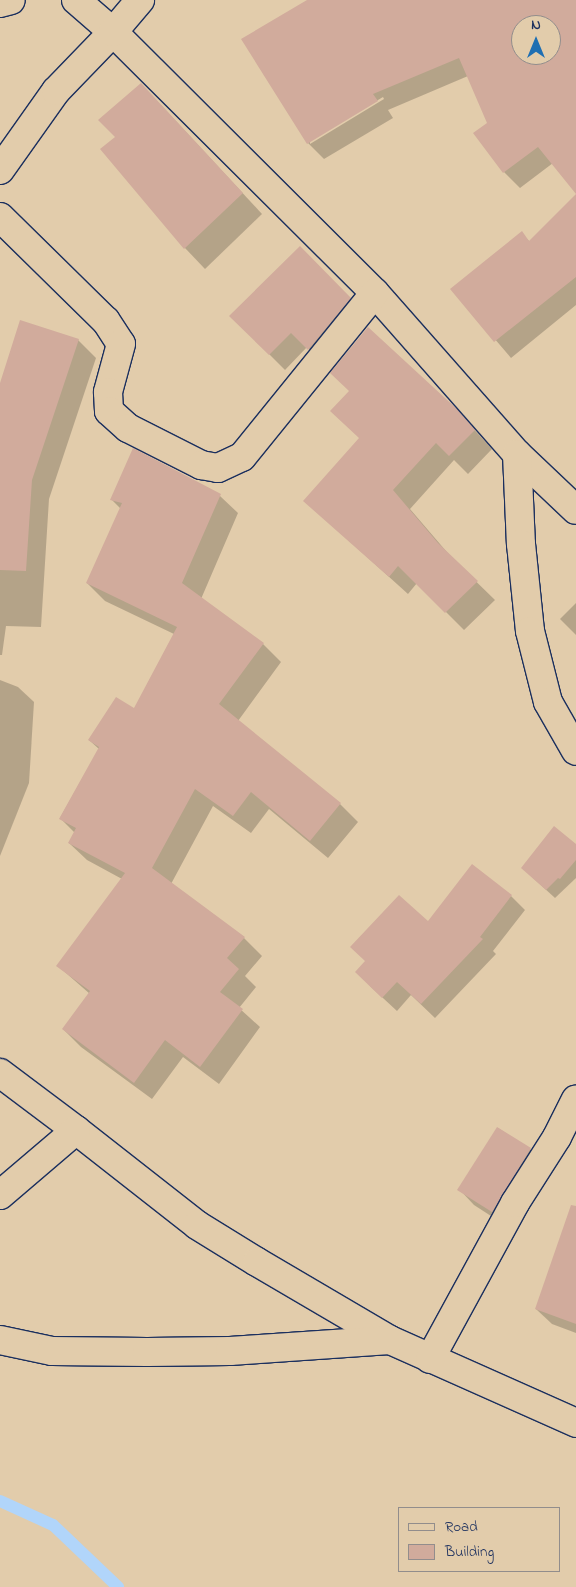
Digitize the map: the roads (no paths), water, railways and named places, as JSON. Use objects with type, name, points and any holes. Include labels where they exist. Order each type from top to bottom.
[{"type":"street","points":[[0,3],[10,0]]},
{"type":"street","points":[[76,0],[113,32],[375,293],[517,454],[576,510]]},
{"type":"street","points":[[0,170],[56,91],[113,32],[140,0]]},
{"type":"street","points":[[0,217],[106,321],[121,344],[108,392],[109,411],[128,428],[201,466],[218,468],[242,456],[375,293]]},
{"type":"street","points":[[517,454],[521,544],[530,631],[548,702],[576,751]]},
{"type":"street","points":[[0,1073],[197,1225],[390,1340],[576,1423]]},
{"type":"street","points":[[430,1359],[515,1203],[557,1137],[576,1100]]},
{"type":"street","points":[[0,1195],[76,1130]]},
{"type":"street","points":[[0,1340],[52,1351],[147,1352],[230,1351],[390,1340]]},
{"type":"waterway","points":[[0,1501],[53,1525],[118,1587]]}]
